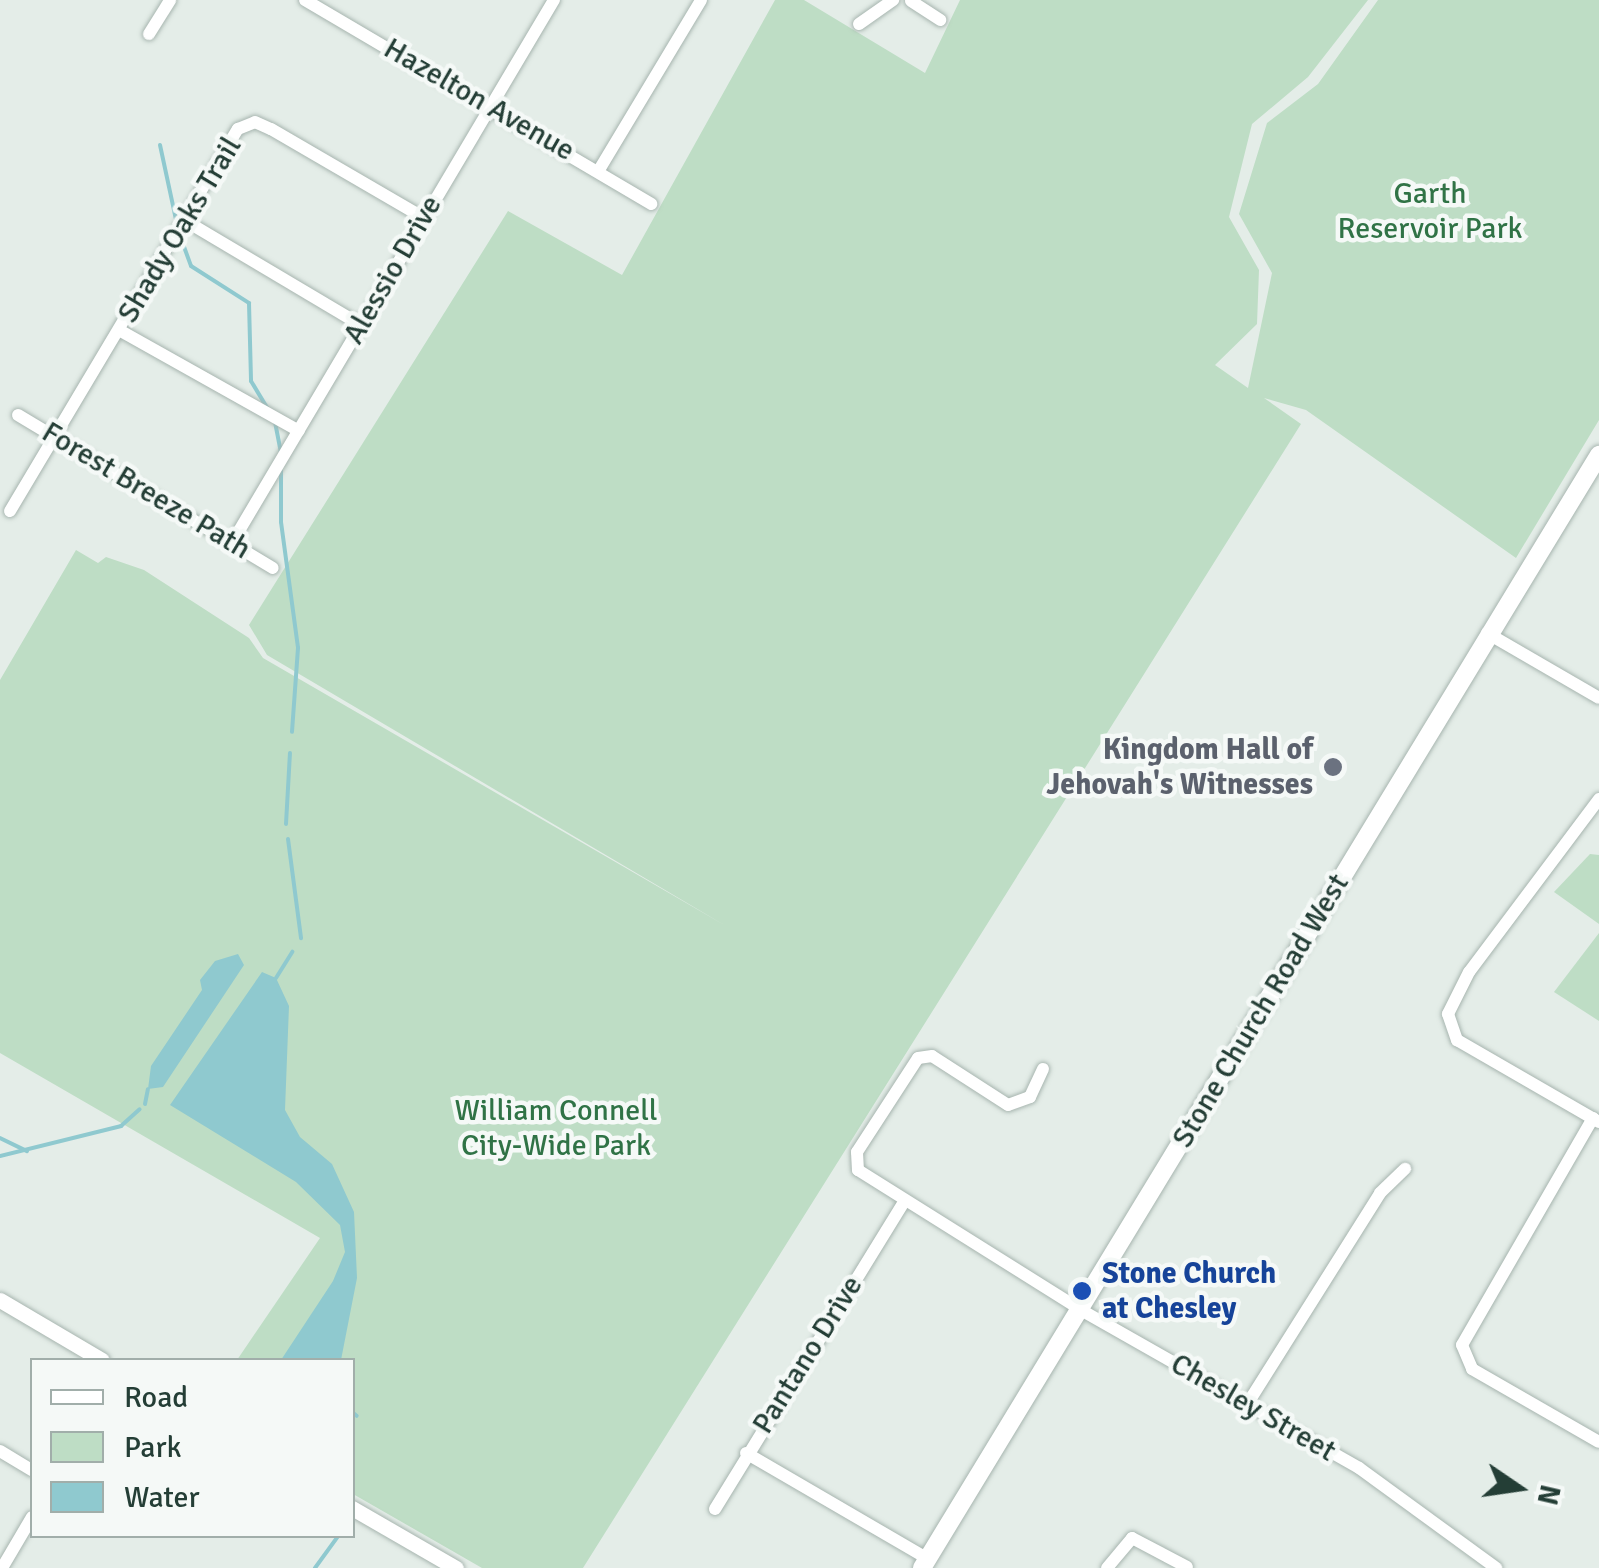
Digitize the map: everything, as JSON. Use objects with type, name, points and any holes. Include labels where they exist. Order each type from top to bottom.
[{"type":"main road","name":"Stone Church Road West","points":[[925,1564],[1487,633],[1599,455]]},
{"type":"street","points":[[149,34],[170,0]]},
{"type":"street","name":"Hazelton Avenue","points":[[305,0],[600,170],[651,204]]},
{"type":"street","name":"Alessio Drive","points":[[234,541],[554,0]]},
{"type":"street","points":[[600,170],[700,0]]},
{"type":"street","points":[[859,24],[879,4],[894,0],[926,4],[940,20]]},
{"type":"street","name":"Shady Oaks Trail","points":[[10,511],[238,129],[255,122],[424,218]]},
{"type":"street","points":[[184,220],[361,326]]},
{"type":"street","points":[[118,330],[299,430]]},
{"type":"street","name":"Forest Breeze Path","points":[[18,414],[273,568]]},
{"type":"street","points":[[1487,633],[1599,698]]},
{"type":"street","points":[[1599,799],[1469,972],[1448,1014],[1457,1040],[1596,1120],[1462,1345],[1472,1369],[1599,1442]]},
{"type":"street","name":"Chesley Street","points":[[1043,1068],[1030,1097],[1008,1105],[932,1056],[918,1058],[856,1164],[862,1177],[1081,1310],[1359,1468],[1496,1568]]},
{"type":"street","points":[[1248,1403],[1380,1193],[1405,1169]]},
{"type":"street","name":"Pantano Drive","points":[[714,1509],[904,1202]]},
{"type":"street","points":[[0,1300],[99,1358]]},
{"type":"street","points":[[0,1451],[30,1469]]},
{"type":"street","points":[[746,1453],[925,1564]]},
{"type":"street","points":[[355,1510],[456,1568]]},
{"type":"street","points":[[2,1568],[30,1520]]},
{"type":"street","points":[[1107,1568],[1132,1538],[1187,1567]]},
{"type":"green space","points":[[775,0],[804,0],[925,73],[960,0],[1368,0],[1308,77],[1252,124],[1229,217],[1259,270],[1257,324],[1215,365],[1248,388],[1272,273],[1239,214],[1267,123],[1318,84],[1378,0],[1599,0],[1599,420],[1516,558],[1306,410],[1264,398],[1301,424],[583,1568],[482,1568],[355,1495],[355,1358],[238,1358],[320,1238],[0,1053],[0,680],[76,550],[98,563],[106,557],[144,570],[249,638],[263,658],[726,926],[267,655],[249,625],[508,211],[622,275]]},
{"type":"green space","points":[[1590,854],[1599,855],[1599,924],[1554,892]]},
{"type":"green space","points":[[1599,933],[1599,1021],[1554,992]]},
{"type":"water","points":[[238,954],[244,965],[163,1087],[148,1089],[151,1066],[202,990],[200,980],[215,961]]},
{"type":"water","points":[[262,972],[276,978],[289,1006],[285,1110],[300,1137],[332,1164],[354,1212],[357,1278],[341,1358],[282,1358],[333,1281],[345,1252],[340,1225],[296,1182],[170,1105]]},
{"type":"waterway","points":[[160,145],[177,224]]},
{"type":"waterway","points":[[179,233],[191,266],[249,303],[251,381],[268,409]]},
{"type":"waterway","points":[[275,422],[281,452]]},
{"type":"waterway","points":[[281,471],[281,522],[298,648],[292,732]]},
{"type":"waterway","points":[[286,824],[290,753]]},
{"type":"waterway","points":[[288,839],[301,938]]},
{"type":"waterway","points":[[276,978],[292,952]]},
{"type":"waterway","points":[[145,1104],[148,1089]]},
{"type":"waterway","points":[[0,1156],[121,1126],[140,1109]]},
{"type":"waterway","points":[[0,1138],[27,1151]]},
{"type":"waterway","points":[[315,1568],[337,1538]]},
{"type":"place","name":"Kingdom Hall of Jehovah's Witnesses","points":[[1333,767]]},
{"type":"place","name":"Stone Church at Chesley","points":[[1082,1291]]},
{"type":"park label","name":"Garth Reservoir Park","points":[[1430,211]]},
{"type":"park label","name":"William Connell City-Wide Park","points":[[556,1128]]}]
